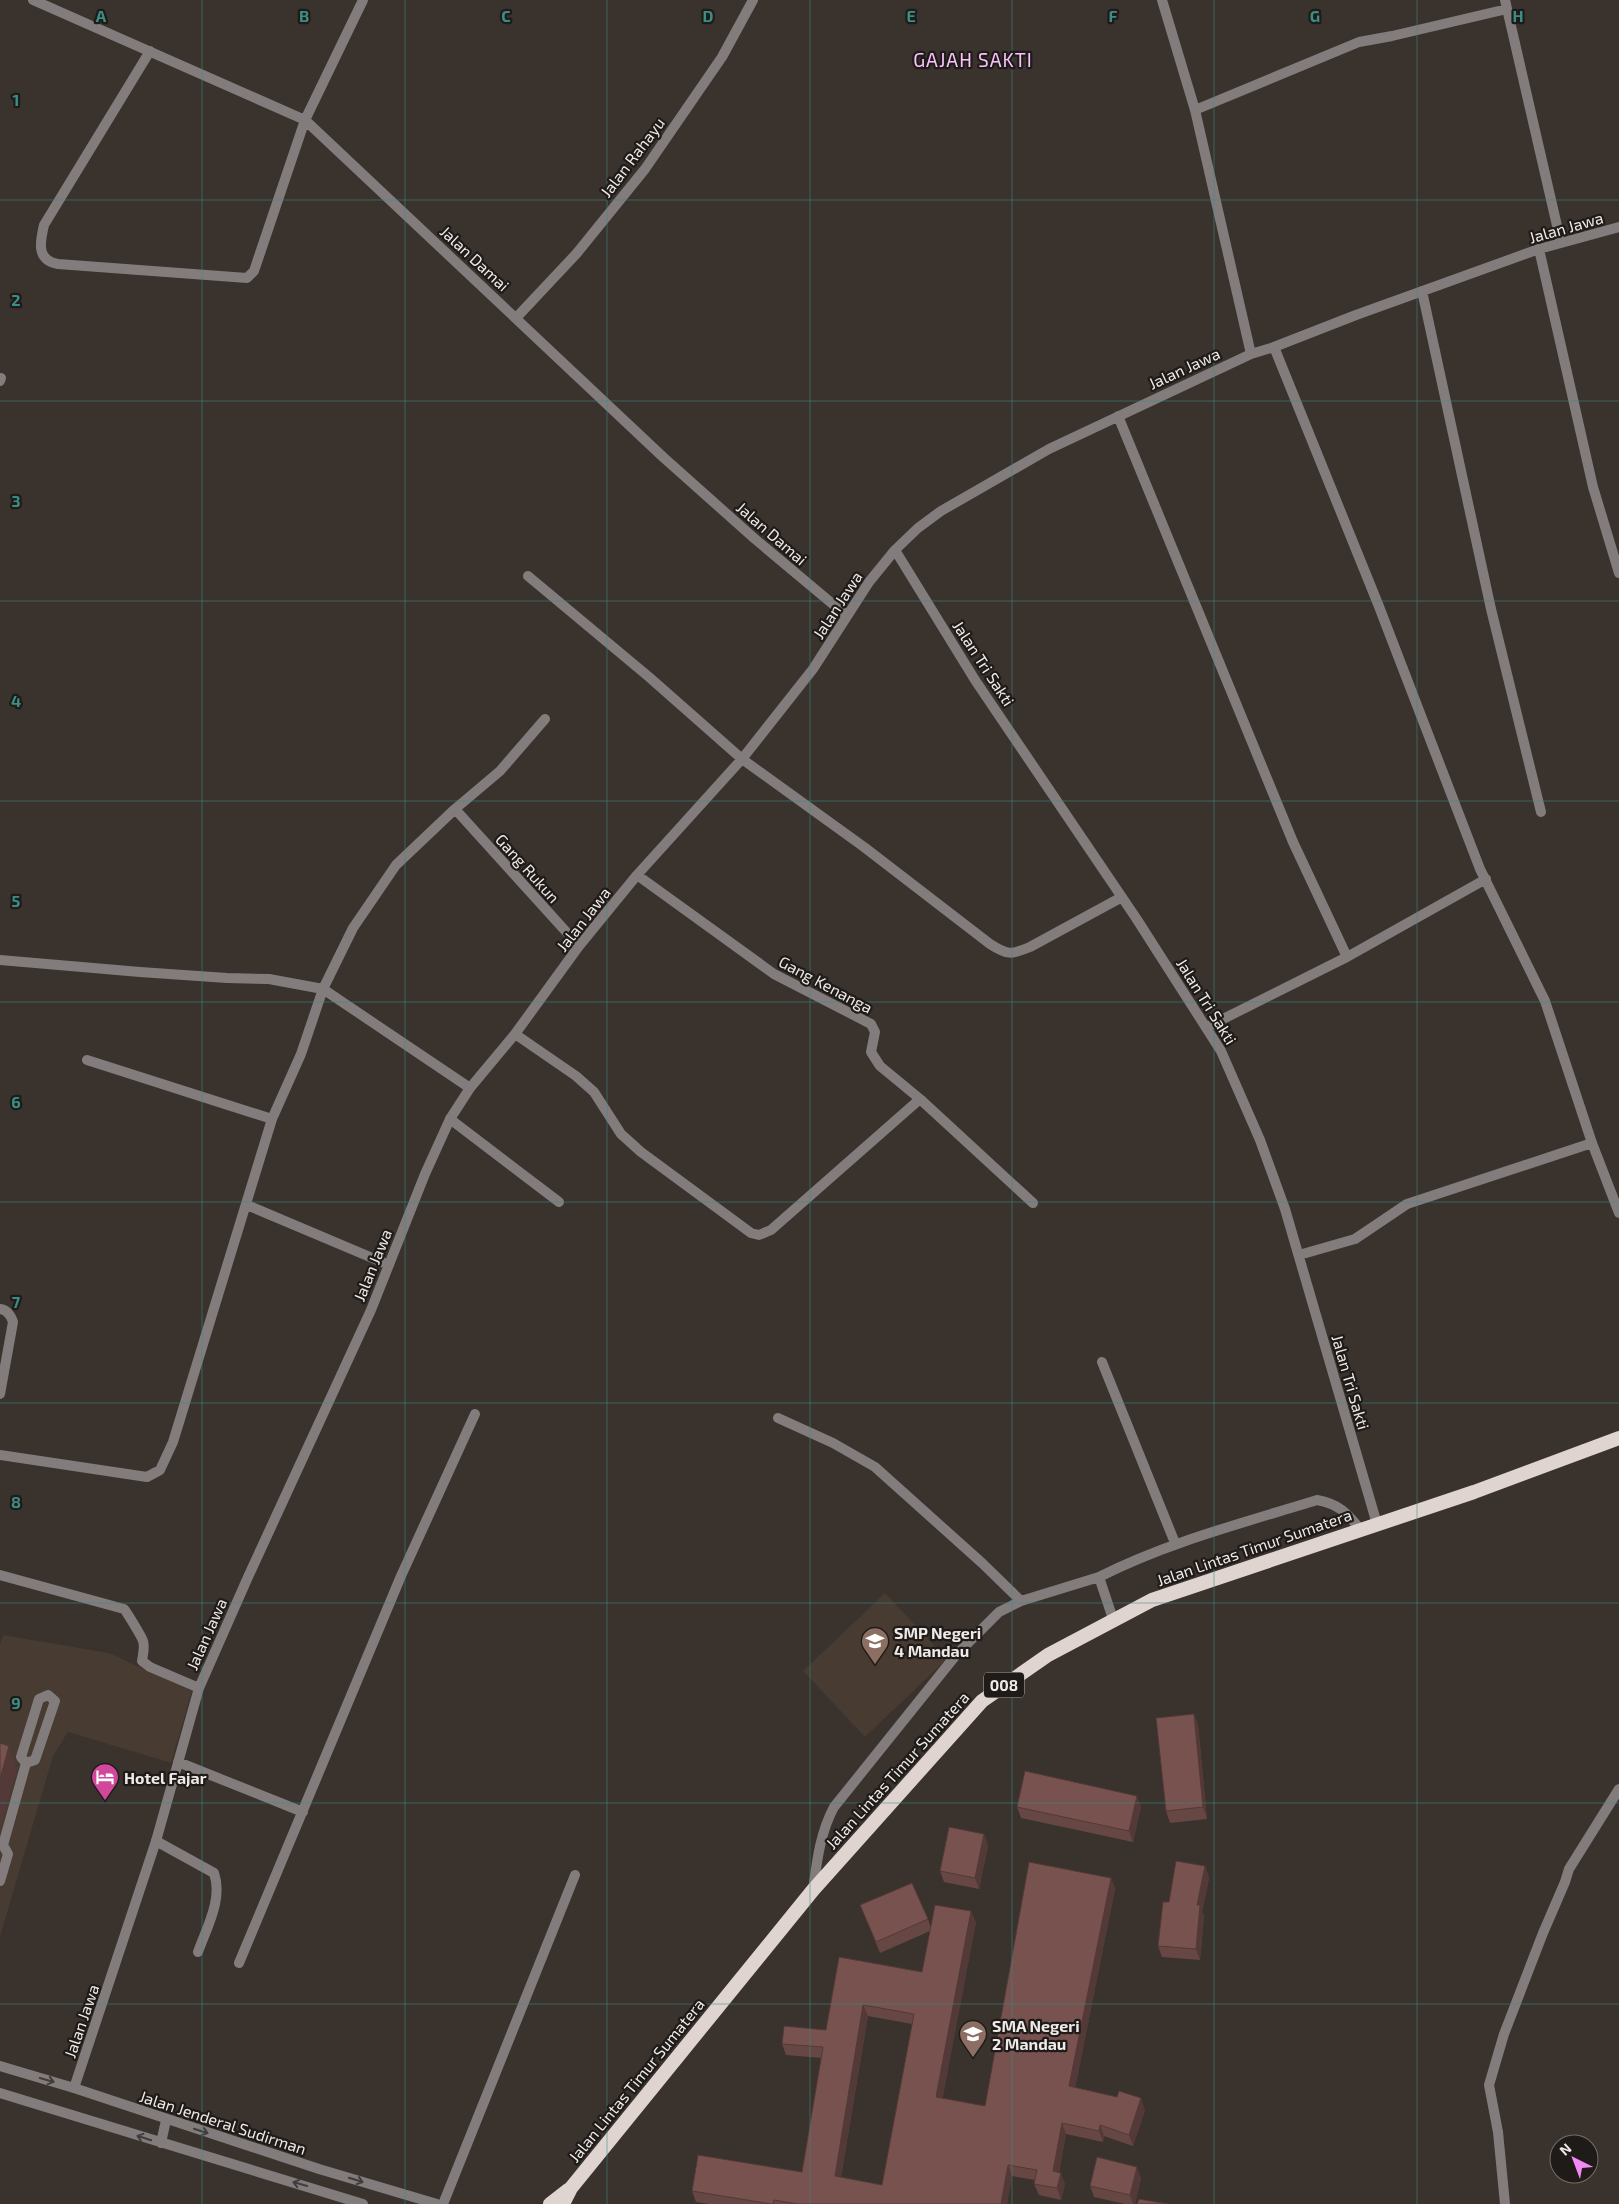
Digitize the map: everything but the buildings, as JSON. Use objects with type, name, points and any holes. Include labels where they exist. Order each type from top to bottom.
[{"type":"highway","name":"Jalan Lintas Timur Sumatera","points":[[571,2188],[813,1890],[982,1701],[1048,1655],[1152,1600],[1474,1492],[1619,1438]]},
{"type":"highway","name":"008","points":[[550,2204],[571,2188]]},
{"type":"highway","name":"008","points":[[563,2204],[571,2188]]},
{"type":"street","name":"Jalan Damai","points":[[33,0],[305,120],[663,457],[755,539],[847,616]]},
{"type":"street","points":[[150,50],[44,225],[41,250],[44,258],[49,262],[242,278],[250,277],[254,271],[305,120],[363,0]]},
{"type":"street","name":"Jalan Rahayu","points":[[516,318],[577,253],[645,169],[722,57],[753,0]]},
{"type":"street","points":[[1162,0],[1195,110],[1251,354]]},
{"type":"street","points":[[1195,110],[1359,42],[1392,36],[1506,4],[1561,243]]},
{"type":"street","name":"Jalan Jawa","points":[[74,2088],[156,1841],[200,1688],[248,1577],[371,1310],[425,1174],[450,1119],[470,1088],[515,1034],[579,946],[637,875],[742,759],[813,669],[869,582],[895,550],[918,528],[941,511],[1050,449],[1251,354],[1539,249],[1619,227]]},
{"type":"street","points":[[1539,249],[1593,487],[1619,573]]},
{"type":"street","points":[[1422,291],[1491,609],[1540,812]]},
{"type":"street","points":[[1274,347],[1378,604],[1477,860],[1544,1001],[1592,1143],[1619,1213]]},
{"type":"street","points":[[1118,416],[1293,842],[1347,957]]},
{"type":"street","name":"Jalan Tri Sakti","points":[[895,550],[975,680],[1122,897],[1221,1051],[1260,1140],[1285,1209],[1376,1524]]},
{"type":"street","points":[[528,576],[649,677],[742,759],[864,847],[1004,953],[1014,953],[1030,947],[1122,897]]},
{"type":"street","points":[[0,1455],[147,1477],[160,1470],[173,1442],[247,1205],[272,1118],[301,1054],[322,989],[353,928],[396,865],[455,809],[500,771],[545,719]]},
{"type":"street","name":"Gang Rukun","points":[[455,809],[579,946]]},
{"type":"street","name":"Gang Kenanga","points":[[637,875],[774,974],[870,1024],[875,1032],[871,1052],[880,1066],[920,1099],[1034,1203]]},
{"type":"street","points":[[1207,1027],[1347,957],[1486,879]]},
{"type":"street","points":[[0,960],[227,978],[269,978],[322,989],[470,1088]]},
{"type":"street","points":[[515,1034],[576,1076],[594,1092],[621,1134],[641,1152],[751,1233],[759,1235],[771,1230],[920,1099]]},
{"type":"street","points":[[87,1060],[272,1118]]},
{"type":"street","points":[[450,1119],[559,1202]]},
{"type":"street","points":[[1298,1255],[1355,1239],[1408,1204],[1592,1143]]},
{"type":"street","points":[[247,1205],[389,1265]]},
{"type":"street","points":[[0,1309],[4,1310],[13,1322],[0,1394]]},
{"type":"street","points":[[1102,1362],[1175,1543]]},
{"type":"street","points":[[239,1963],[401,1576],[475,1414]]},
{"type":"street","points":[[778,1418],[833,1443],[875,1467],[1022,1601]]},
{"type":"street","points":[[813,1890],[821,1838],[826,1821],[834,1807],[956,1654],[998,1612],[1022,1601],[1099,1577],[1128,1562],[1175,1543],[1317,1500],[1330,1502],[1346,1511],[1360,1530]]},
{"type":"street","points":[[0,1575],[124,1609],[128,1612],[144,1641],[142,1661],[200,1688]]},
{"type":"street","points":[[1099,1577],[1113,1619]]},
{"type":"street","points":[[48,1695],[55,1701],[35,1760],[26,1763],[21,1757],[38,1699],[48,1695]]},
{"type":"street","points":[[178,1762],[303,1812]]},
{"type":"street","points":[[0,1881],[8,1854],[3,1845],[26,1763]]},
{"type":"street","points":[[1505,2204],[1498,2132],[1489,2085],[1504,2034],[1569,1869],[1619,1789]]},
{"type":"street","points":[[156,1841],[214,1873],[218,1886],[216,1902],[198,1952]]},
{"type":"street","points":[[443,2204],[575,1875]]},
{"type":"street","name":"Jalan Jenderal Sudirman","points":[[0,2066],[74,2088],[166,2120],[437,2204]]},
{"type":"street","points":[[0,2093],[363,2204]]},
{"type":"street","points":[[160,2143],[166,2120]]},
{"type":"shaded area","name":"SMP Negeri 4 Mandau","points":[[885,1593],[947,1659],[865,1737],[803,1671]]},
{"type":"shaded area","points":[[3,1635],[109,1653],[192,1691],[171,1763],[68,1732],[53,1756],[0,1937],[0,1644]]},
{"type":"place","name":"SMP Negeri 4 Mandau","points":[[875,1665]]},
{"type":"place","name":"Hotel Fajar","points":[[105,1801]]},
{"type":"place","name":"SMA Negeri 2 Mandau","points":[[973,2058]]},
{"type":"district","name":"GAJAH SAKTI","points":[[973,59]]}]
